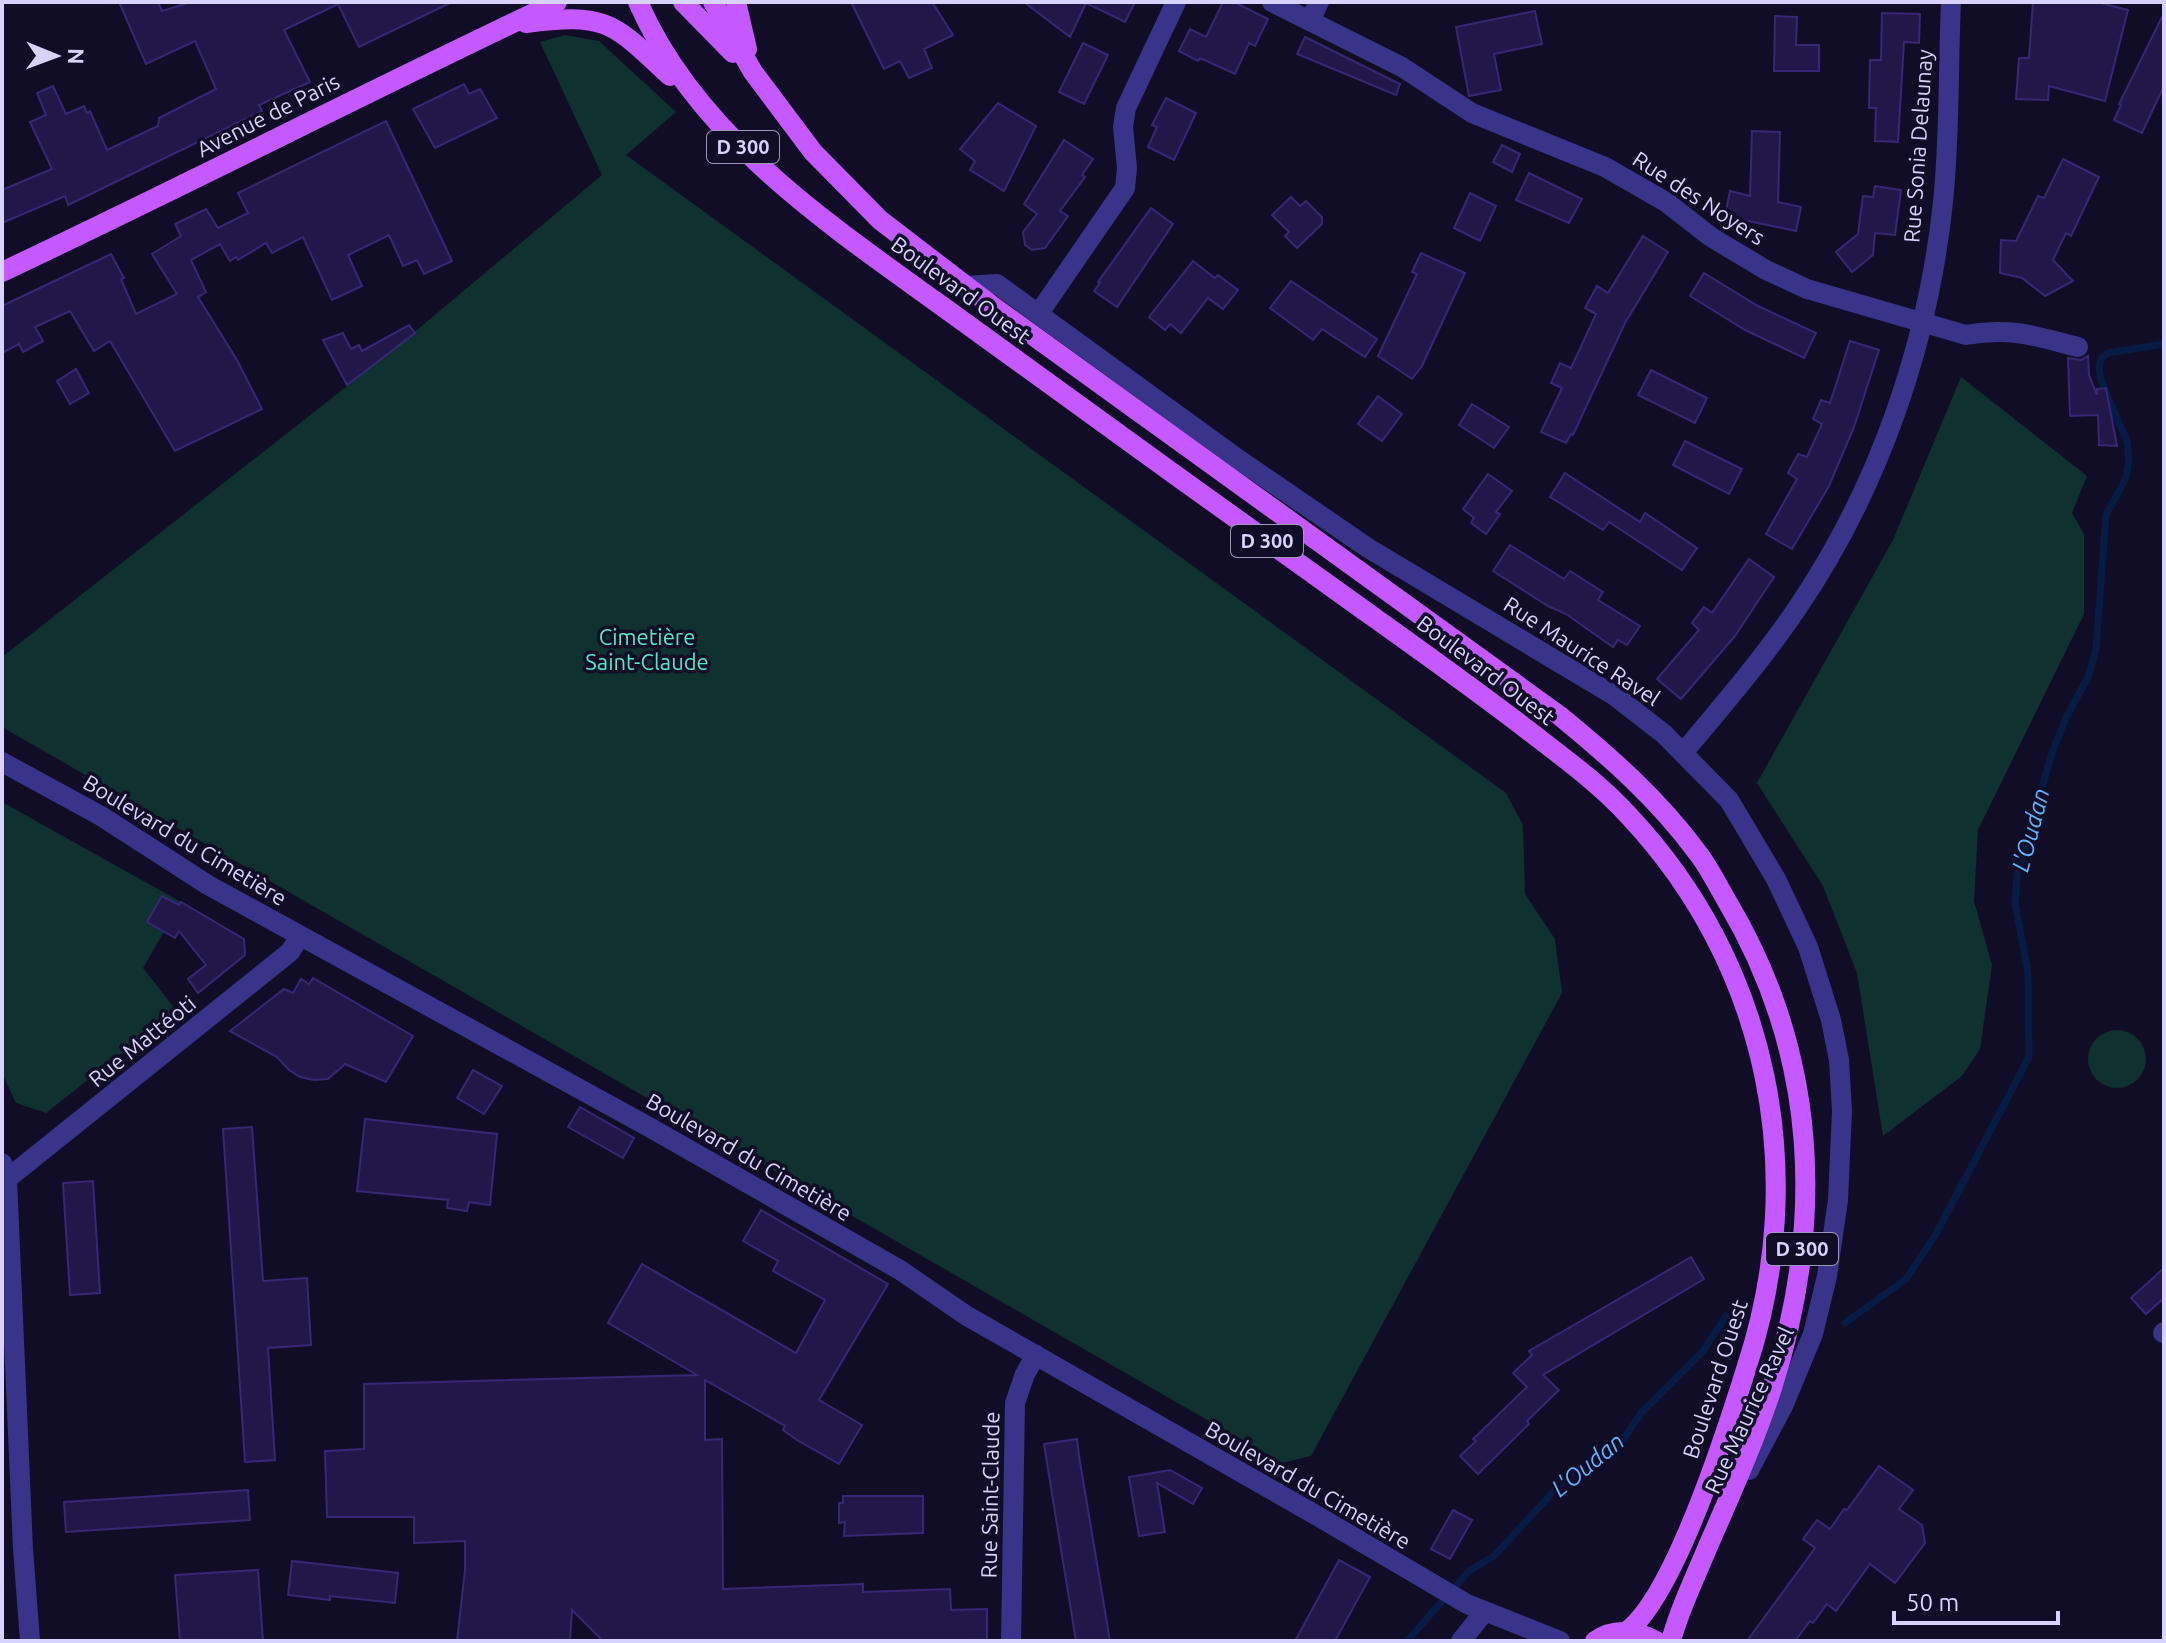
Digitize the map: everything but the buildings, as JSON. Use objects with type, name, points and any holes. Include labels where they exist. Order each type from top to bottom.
[{"type":"main road","name":"Avenue de Paris","points":[[2,272],[153,201],[313,118],[557,2]]},
{"type":"main road","name":"Boulevard Ouest","points":[[638,2],[666,57],[693,97],[783,184],[851,240],[1474,688],[1585,774],[1669,860],[1721,949],[1744,1006],[1765,1075],[1776,1141],[1778,1208],[1764,1309],[1725,1433],[1656,1598],[1639,1622],[1626,1632]]},
{"type":"main road","points":[[683,2],[753,72]]},
{"type":"main road","name":"Boulevard Ouest","points":[[713,2],[753,72],[813,152],[880,220],[1560,716],[1622,767],[1699,853],[1749,939],[1788,1041],[1802,1109],[1807,1181],[1806,1222],[1794,1310],[1775,1377],[1671,1641]]},
{"type":"main road","points":[[736,2],[753,72]]},
{"type":"main road","points":[[506,26],[578,18],[611,26],[693,97]]},
{"type":"main road","points":[[1595,1641],[1604,1634],[1626,1632],[1656,1641]]},
{"type":"street","points":[[1039,313],[1125,188],[1127,168],[1123,127],[1126,108],[1176,2]]},
{"type":"street","name":"Rue des Noyers","points":[[1272,2],[1402,67],[1472,113],[1605,167],[1666,202],[1711,237],[1766,270],[1807,289],[1966,335],[1994,330],[2017,331],[2078,347]]},
{"type":"street","points":[[1310,21],[1319,2]]},
{"type":"street","name":"Rue Sonia Delaunay","points":[[1683,753],[1765,654],[1796,610],[1835,548],[1864,491],[1889,430],[1930,290],[1943,201],[1951,2]]},
{"type":"street","name":"Rue Maurice Ravel","points":[[967,286],[997,284],[1238,459],[1368,548],[1615,696],[1664,734],[1729,800],[1776,879],[1808,947],[1831,1020],[1839,1060],[1842,1111],[1838,1200],[1827,1276],[1813,1334],[1784,1404],[1706,1551]]},
{"type":"street","name":"Boulevard du Cimetière","points":[[2,762],[101,816],[208,885],[649,1127],[900,1270],[967,1316],[1474,1610],[1516,1641]]},
{"type":"street","name":"Rue Mattéoti","points":[[5,1171],[181,1042],[290,952],[300,936]]},
{"type":"street","points":[[5,1171],[8,1356],[30,1641]]},
{"type":"street","name":"Rue Saint-Claude","points":[[1011,1641],[1015,1403],[1025,1374],[1036,1355]]},
{"type":"street","points":[[1461,1641],[1474,1610]]},
{"type":"street","name":"Boulevard du Cimetière","points":[[1474,1610],[1560,1641]]},
{"type":"green space","name":"Cimetière Saint-Claude","points":[[565,35],[599,41],[676,112],[626,155],[1506,793],[1523,825],[1525,894],[1555,939],[1562,993],[1311,1456],[1282,1463],[2,727],[2,657],[393,350],[602,175],[540,42]]},
{"type":"green space","points":[[1961,377],[2087,476],[2072,513],[2084,534],[2084,614],[1978,830],[1974,901],[1992,965],[1980,1049],[1962,1076],[1883,1136],[1857,973],[1823,886],[1757,783],[1893,540]]},
{"type":"green space","points":[[2,802],[181,902],[143,968],[176,1010],[46,1113],[16,1103],[2,1073]]},
{"type":"green space","points":[[2117,1030],[2138,1038],[2146,1059],[2138,1080],[2117,1088],[2096,1080],[2088,1059],[2096,1038]]},
{"type":"waterway","name":"L'Oudan","points":[[1845,1323],[1906,1279],[1936,1234],[2029,1057],[2028,973],[2015,903],[2017,875],[2052,753],[2089,675],[2096,649],[2106,515],[2126,478],[2129,459],[2127,441],[2101,381],[2099,366],[2108,353],[2164,344]]},
{"type":"waterway","name":"L'Oudan","points":[[1407,1641],[1469,1571],[1494,1556],[1567,1477],[1621,1443],[1641,1413],[1703,1351],[1726,1316]]}]
